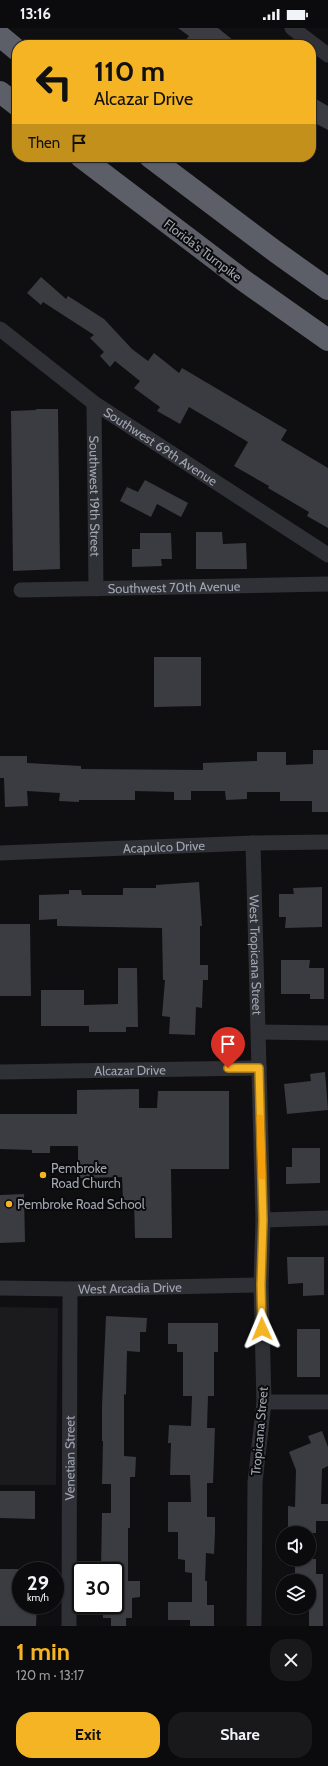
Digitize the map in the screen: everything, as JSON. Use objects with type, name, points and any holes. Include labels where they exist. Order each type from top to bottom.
[{"type":"highway","points":[[0,36],[12,46]]},
{"type":"highway","points":[[0,92],[12,101]]},
{"type":"highway","name":"Florida's Turnpike","points":[[88,162],[243,280],[328,340]]},
{"type":"highway","points":[[157,162],[276,252],[328,289]]},
{"type":"street","points":[[292,28],[308,40]]},
{"type":"street","points":[[316,46],[328,55]]},
{"type":"street","name":"Southwest 69th Avenue","points":[[0,329],[94,403],[328,555]]},
{"type":"street","name":"Southwest 19th Street","points":[[94,403],[96,589]]},
{"type":"street","name":"Southwest 70th Avenue","points":[[21,590],[328,584]]},
{"type":"street","name":"Acapulco Drive","points":[[0,853],[253,843],[328,842]]},
{"type":"street","name":"West Tropicana Street","points":[[253,843],[259,1068]]},
{"type":"street","points":[[258,1032],[328,1033]]},
{"type":"street","name":"Alcazar Drive","points":[[0,1072],[259,1068]]},
{"type":"street","name":"Tropicana Street","points":[[254,1626],[255,1482],[264,1402],[261,1285],[263,1220],[259,1068]]},
{"type":"street","points":[[263,1220],[328,1218]]},
{"type":"street","name":"West Arcadia Drive","points":[[0,1288],[70,1289],[261,1285]]},
{"type":"street","name":"Venetian Street","points":[[69,1626],[70,1289]]},
{"type":"street","points":[[264,1402],[328,1402]]},
{"type":"shaded area","points":[[0,1307],[58,1308],[56,1485],[0,1485]]},
{"type":"building","points":[[178,28],[218,28],[233,40],[185,40],[189,36]]},
{"type":"building","points":[[316,99],[328,106],[328,130],[316,124]]},
{"type":"building","points":[[41,277],[66,299],[68,296],[104,319],[132,349],[148,361],[154,353],[179,373],[182,368],[287,430],[281,440],[328,468],[328,528],[307,516],[309,512],[268,488],[269,486],[234,466],[248,442],[189,407],[180,424],[157,411],[160,407],[134,388],[140,381],[115,361],[110,367],[100,356],[104,352],[90,338],[94,335],[43,302],[41,305],[27,293]]},
{"type":"building","points":[[58,409],[60,569],[13,571],[11,411]]},
{"type":"building","points":[[145,480],[188,503],[181,517],[157,504],[151,517],[120,501],[127,487],[138,492]]},
{"type":"building","points":[[196,532],[222,532],[223,544],[246,543],[247,569],[196,569]]},
{"type":"building","points":[[140,533],[171,533],[172,559],[161,559],[162,566],[132,567],[132,549],[140,549]]},
{"type":"building","points":[[154,657],[201,657],[201,706],[154,707]]},
{"type":"building","points":[[313,750],[328,750],[328,812],[312,812],[312,801],[280,801],[280,792],[247,792],[247,799],[226,800],[225,791],[191,791],[191,800],[174,800],[174,792],[135,791],[135,800],[79,800],[79,802],[59,801],[60,793],[27,791],[28,806],[5,807],[4,778],[0,778],[0,756],[27,756],[27,763],[81,766],[81,769],[203,770],[203,763],[257,761],[257,752],[286,752],[286,765],[313,764]]},
{"type":"building","points":[[199,882],[202,926],[200,926],[200,965],[208,965],[208,980],[203,980],[202,1008],[196,1007],[195,1035],[169,1034],[170,1017],[162,1016],[165,980],[163,980],[162,928],[57,926],[57,919],[39,920],[39,895],[69,894],[69,890],[81,890],[82,895],[123,895],[123,888],[156,888],[156,885]]},
{"type":"building","points":[[322,887],[322,927],[285,928],[286,917],[279,917],[279,894],[294,894],[293,888]]},
{"type":"building","points":[[0,924],[30,924],[31,996],[0,996]]},
{"type":"building","points":[[281,960],[310,960],[309,968],[324,968],[324,999],[310,999],[310,994],[281,994]]},
{"type":"building","points":[[118,968],[137,968],[138,1027],[126,1027],[126,1032],[89,1032],[89,1026],[41,1026],[41,990],[84,990],[84,1005],[118,1004]]},
{"type":"building","points":[[325,1072],[328,1110],[287,1114],[284,1084],[311,1081],[310,1074]]},
{"type":"building","points":[[139,1089],[139,1108],[157,1108],[158,1091],[229,1091],[229,1169],[171,1169],[172,1238],[135,1238],[134,1200],[123,1200],[122,1177],[78,1178],[78,1146],[50,1146],[50,1153],[32,1153],[32,1150],[0,1149],[0,1114],[77,1114],[77,1090]]},
{"type":"building","points":[[292,1148],[320,1148],[320,1183],[286,1184],[286,1167],[292,1167]]},
{"type":"building","points":[[24,1194],[25,1242],[0,1243],[0,1195]]},
{"type":"building","points":[[287,1257],[324,1257],[324,1295],[303,1296],[303,1283],[288,1284]]},
{"type":"building","points":[[106,1316],[147,1318],[146,1332],[140,1332],[140,1352],[127,1351],[126,1395],[124,1394],[124,1456],[136,1457],[135,1477],[130,1477],[128,1581],[140,1581],[140,1597],[132,1598],[132,1618],[126,1618],[126,1626],[111,1626],[111,1618],[103,1618],[103,1614],[124,1614],[124,1562],[101,1562],[102,1513],[111,1513],[111,1484],[102,1484],[102,1406]]},
{"type":"building","points":[[168,1323],[218,1323],[218,1352],[214,1352],[214,1396],[208,1396],[207,1428],[215,1428],[213,1483],[207,1483],[207,1517],[215,1517],[214,1554],[206,1553],[205,1581],[207,1581],[207,1605],[214,1605],[214,1626],[190,1626],[190,1620],[168,1620],[168,1602],[192,1602],[192,1573],[185,1572],[185,1560],[178,1559],[178,1532],[168,1532],[168,1502],[191,1502],[190,1475],[170,1475],[171,1443],[168,1443],[169,1425],[191,1426],[192,1396],[183,1396],[183,1352],[177,1352],[177,1344],[168,1344]]},
{"type":"building","points":[[297,1329],[320,1329],[320,1377],[297,1377]]},
{"type":"building","points":[[322,1431],[328,1447],[328,1466],[322,1469],[321,1504],[328,1504],[328,1521],[316,1521],[316,1526],[288,1526],[288,1506],[295,1507],[296,1470],[289,1452],[311,1443],[308,1436]]},
{"type":"building","points":[[0,1491],[35,1491],[35,1519],[0,1518]]},
{"type":"building","points":[[295,1566],[316,1566],[316,1574],[295,1574]]},
{"type":"building","points":[[0,1569],[12,1569],[12,1614],[37,1614],[36,1626],[0,1626]]},
{"type":"building","points":[[316,1574],[323,1574],[323,1626],[309,1626],[309,1614],[316,1614]]},
{"type":"slow traffic","points":[[260,1118],[262,1176]]},
{"type":"place","name":"Pembroke Road Church","points":[[43,1175]]},
{"type":"place","name":"Pembroke Road School","points":[[9,1204]]},
{"type":"route","points":[[228,1068],[259,1068],[263,1220],[261,1285],[262,1329]]}]
